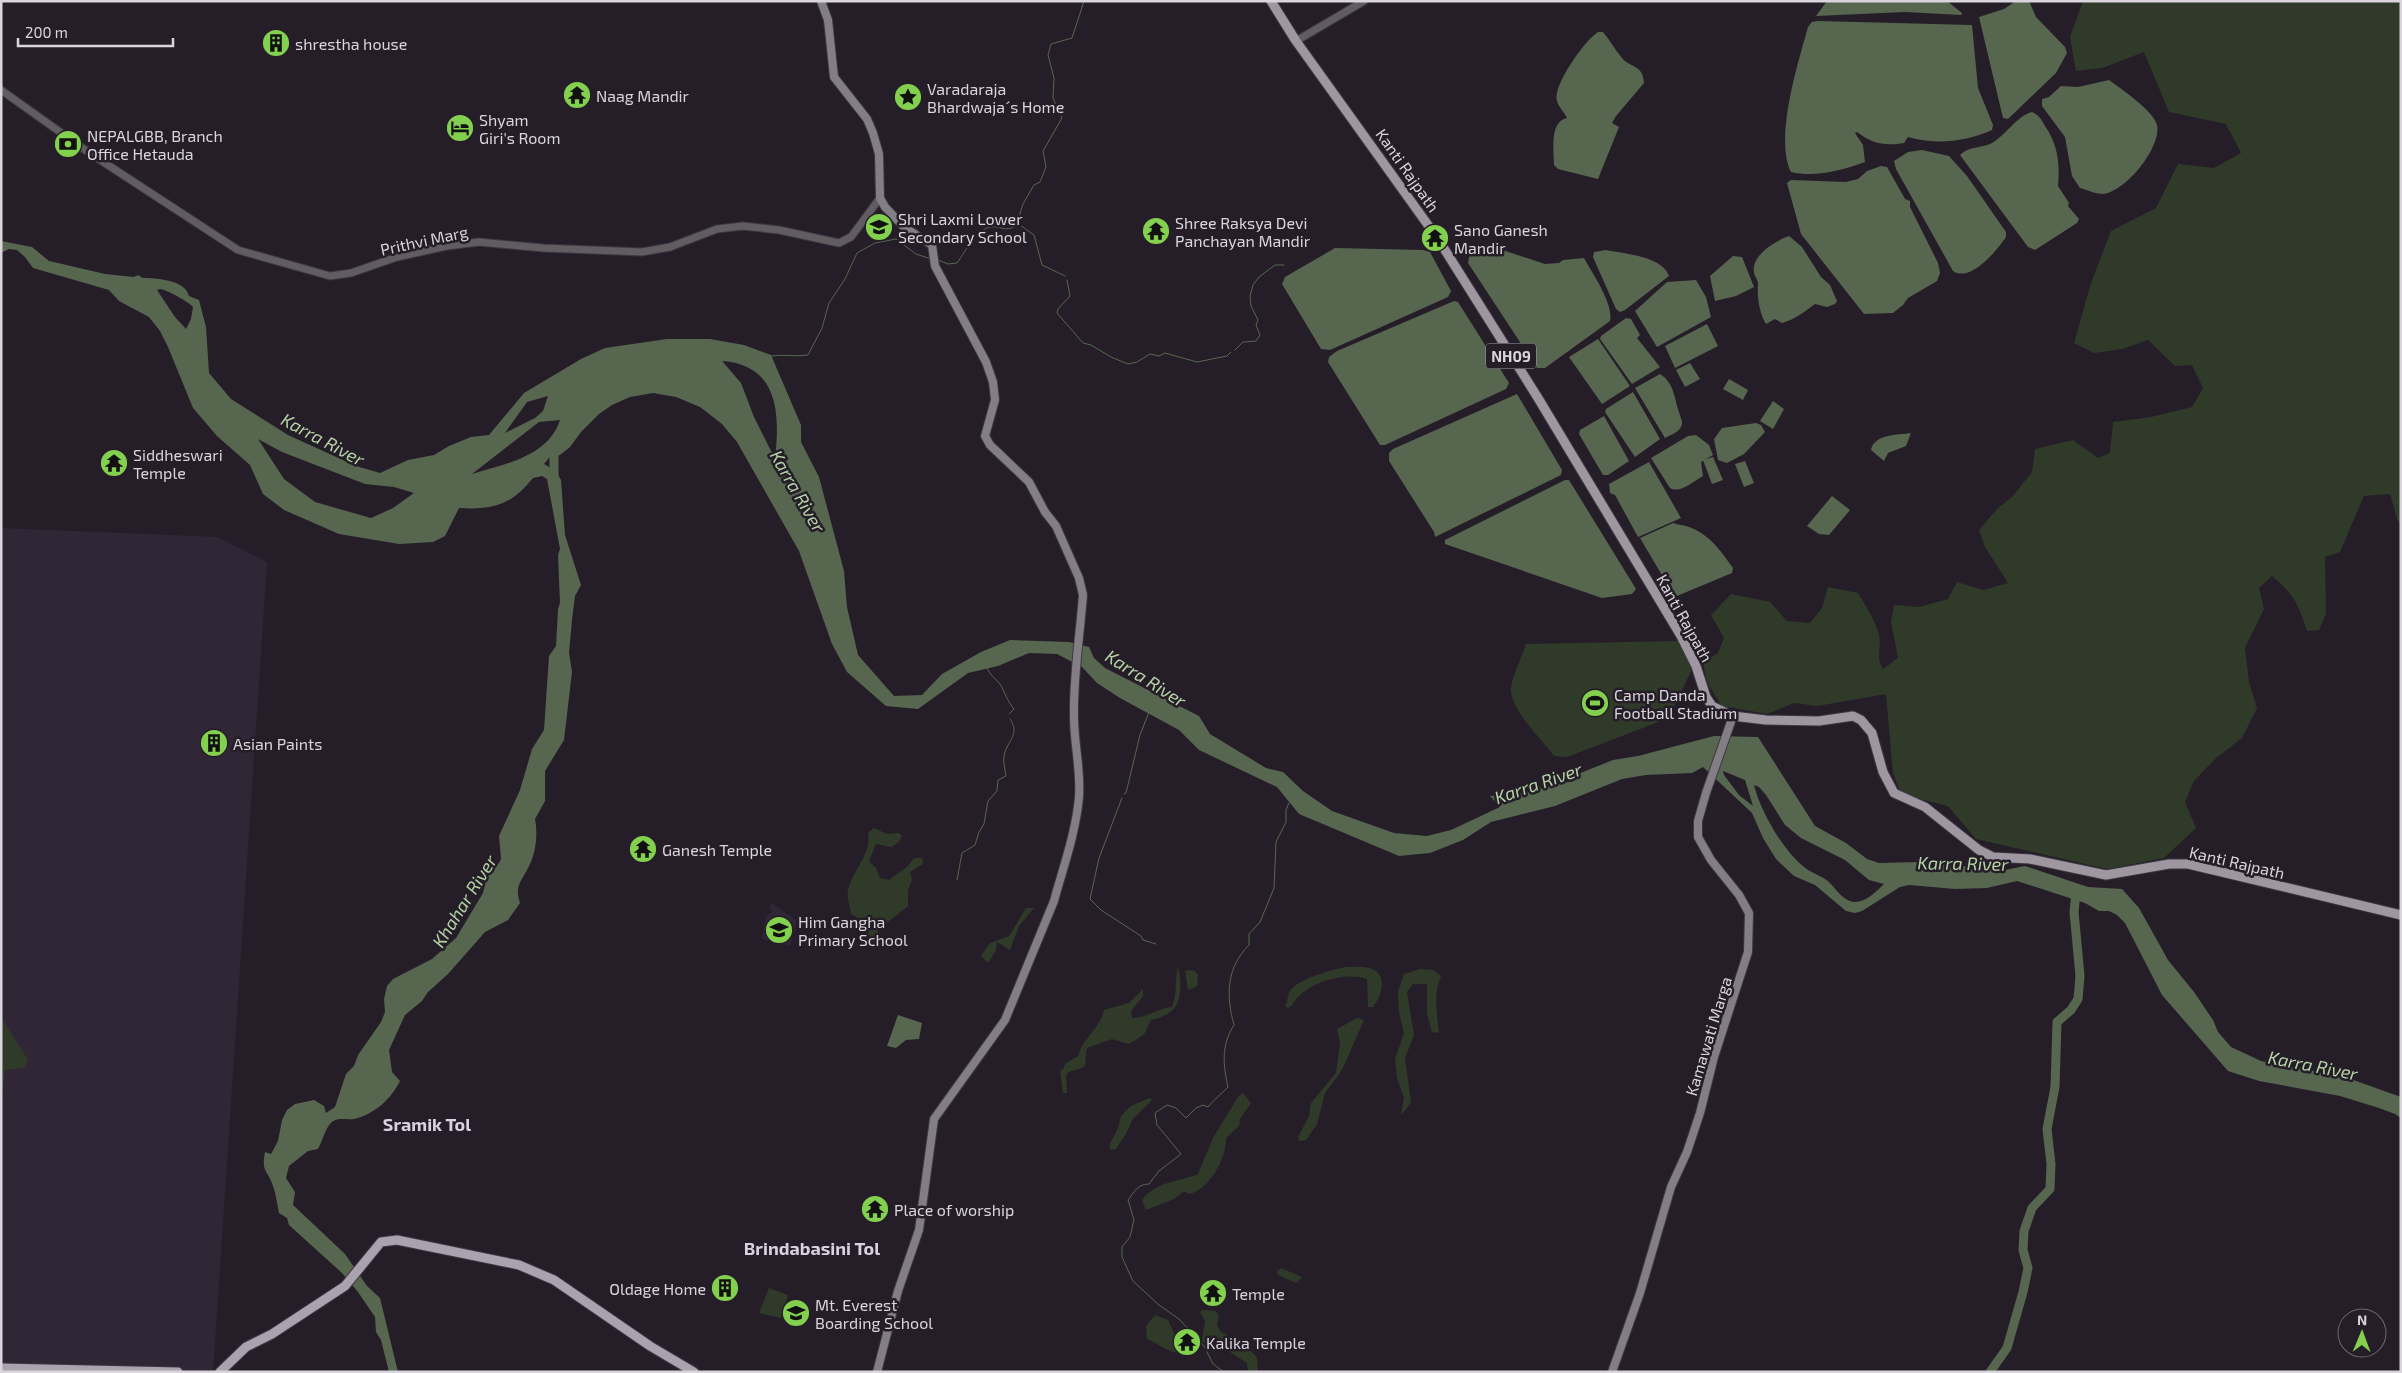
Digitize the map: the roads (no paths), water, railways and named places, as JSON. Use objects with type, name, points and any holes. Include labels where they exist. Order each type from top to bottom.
[{"type":"highway","points":[[220,1372],[246,1347],[272,1334],[345,1286],[381,1242],[397,1240],[518,1265],[554,1280],[650,1346],[694,1372]]},
{"type":"highway","points":[[1,1368],[178,1372]]},
{"type":"main road","points":[[821,1],[828,20],[834,77],[867,119],[873,133],[878,154],[880,198],[904,227],[932,245],[935,258],[986,362],[993,382],[995,400],[985,436],[990,445],[1029,482],[1045,512],[1056,526],[1079,578],[1083,595],[1073,715],[1079,766],[1079,795],[1077,812],[1054,901],[1005,1020],[934,1119],[920,1230],[898,1290],[877,1372]]},
{"type":"main road","name":"Kanti Rajpath","points":[[1271,1],[1296,41],[1438,238],[1538,398],[1681,636],[1696,666],[1706,697],[1712,706],[1733,716],[1782,721],[1819,721],[1853,716],[1861,720],[1872,733],[1883,772],[1894,793],[1925,807],[1979,850],[1994,857],[2030,859],[2088,873],[2106,875],[2169,864],[2188,864],[2401,915]]},
{"type":"main road","name":"Kamawati Marga","points":[[1612,1372],[1640,1293],[1671,1187],[1687,1152],[1698,1121],[1714,1057],[1748,952],[1749,914],[1739,895],[1711,860],[1698,837],[1698,821],[1706,793],[1733,716]]},
{"type":"street","points":[[1296,41],[1364,1]]},
{"type":"street","name":"Prithvi Marg","points":[[1,90],[88,152],[238,250],[330,276],[351,273],[397,258],[447,246],[478,242],[543,248],[642,252],[670,248],[717,230],[743,226],[779,230],[839,243],[851,237],[880,198]]},
{"type":"water","points":[[1827,1],[1947,1],[1962,13],[1961,15],[1905,12],[1816,16]]},
{"type":"water","points":[[2016,1],[2029,1],[2036,17],[2065,47],[2067,53],[2056,73],[2008,119],[2003,118],[1979,17],[2004,9]]},
{"type":"water","points":[[1812,22],[1972,25],[1978,88],[1993,125],[1992,130],[1961,140],[1929,141],[1908,137],[1904,143],[1890,144],[1874,142],[1857,132],[1855,133],[1863,145],[1865,162],[1819,174],[1791,172],[1786,158],[1785,140],[1789,101],[1808,27]]},
{"type":"water","points":[[1598,32],[1603,32],[1625,61],[1639,69],[1644,83],[1612,123],[1619,127],[1598,179],[1558,169],[1554,165],[1553,145],[1557,125],[1567,118],[1557,101],[1559,85],[1578,53]]},
{"type":"water","points":[[2109,80],[2150,113],[2157,125],[2157,134],[2148,156],[2132,177],[2112,191],[2103,194],[2080,188],[2072,176],[2065,137],[2042,106],[2042,99],[2049,97],[2061,86],[2078,87]]},
{"type":"water","points":[[2032,112],[2041,119],[2053,140],[2059,170],[2058,186],[2069,203],[2068,206],[2079,219],[2077,223],[2035,250],[2028,247],[1960,155],[1970,149],[1996,141],[2021,118]]},
{"type":"water","points":[[1922,150],[1949,156],[1967,176],[2006,232],[2006,237],[1990,257],[1968,273],[1960,274],[1953,271],[1896,169],[1894,161],[1908,152]]},
{"type":"water","points":[[1881,166],[1887,167],[1905,199],[1910,201],[1910,207],[1938,263],[1940,273],[1937,281],[1908,298],[1893,313],[1864,314],[1801,234],[1787,183],[1791,180],[1846,182],[1858,179],[1867,171]]},
{"type":"water","points":[[1789,236],[1802,247],[1821,277],[1830,285],[1837,301],[1835,304],[1827,307],[1815,304],[1796,317],[1782,323],[1775,319],[1766,324],[1759,304],[1758,283],[1754,273],[1754,266],[1756,260],[1765,250],[1777,241]]},
{"type":"water","name":"Karra River","points":[[1,241],[32,247],[49,261],[105,274],[134,277],[138,275],[143,278],[162,279],[177,283],[187,291],[189,296],[199,300],[206,327],[209,373],[231,399],[288,435],[356,466],[380,473],[408,460],[434,455],[449,446],[471,437],[489,435],[524,393],[581,359],[605,348],[667,339],[710,339],[744,345],[771,355],[801,425],[801,442],[819,477],[844,571],[847,607],[858,655],[894,696],[922,695],[942,674],[981,652],[1010,640],[1069,642],[1089,647],[1094,658],[1105,668],[1199,716],[1210,734],[1266,768],[1283,772],[1303,791],[1332,811],[1394,833],[1427,836],[1451,830],[1500,807],[1490,796],[1516,794],[1573,781],[1578,774],[1613,760],[1638,756],[1714,736],[1758,737],[1815,826],[1846,843],[1867,859],[1879,863],[1920,862],[2005,870],[2025,866],[2088,887],[2122,889],[2139,908],[2168,960],[2194,992],[2213,1020],[2218,1032],[2231,1047],[2261,1061],[2345,1077],[2401,1097],[2401,1118],[2379,1108],[2340,1096],[2259,1081],[2228,1071],[2162,995],[2125,923],[2117,915],[2109,911],[2099,911],[2085,903],[2017,881],[1987,888],[1955,889],[1909,885],[1900,887],[1862,911],[1855,913],[1846,911],[1815,885],[1794,876],[1776,859],[1763,838],[1752,813],[1703,767],[1692,773],[1646,775],[1622,779],[1555,806],[1491,822],[1463,840],[1430,853],[1399,856],[1299,814],[1277,787],[1199,750],[1179,730],[1120,698],[1097,683],[1082,667],[1057,654],[1029,653],[998,666],[968,673],[918,709],[886,706],[847,672],[832,644],[799,551],[737,442],[722,424],[700,407],[676,397],[653,393],[630,397],[612,405],[599,414],[581,432],[570,447],[560,455],[549,458],[544,464],[556,471],[561,480],[565,535],[581,585],[575,596],[572,620],[569,653],[572,672],[564,740],[545,771],[545,801],[535,819],[535,849],[518,887],[520,903],[508,920],[485,932],[448,974],[428,992],[422,1001],[405,1015],[389,1050],[392,1072],[400,1081],[387,1100],[375,1110],[362,1117],[332,1122],[326,1130],[318,1149],[308,1151],[289,1166],[286,1178],[295,1192],[293,1205],[345,1254],[367,1286],[380,1298],[398,1372],[389,1372],[381,1340],[376,1332],[375,1317],[358,1292],[342,1273],[289,1225],[287,1218],[279,1213],[274,1189],[264,1168],[265,1152],[271,1154],[278,1141],[282,1120],[287,1110],[295,1104],[314,1100],[324,1106],[326,1113],[335,1107],[346,1074],[354,1066],[358,1055],[381,1022],[385,1012],[384,999],[387,986],[393,979],[432,959],[456,938],[483,893],[487,876],[501,859],[499,836],[520,790],[532,749],[544,730],[549,656],[556,646],[560,603],[558,555],[560,549],[547,479],[542,476],[533,478],[509,500],[492,507],[459,508],[445,536],[433,542],[399,544],[339,534],[284,510],[263,494],[250,465],[217,436],[193,408],[168,347],[160,331],[149,317],[119,301],[109,290],[33,268],[17,250],[9,249],[1,253]],"holes":[[[160,289],[172,294],[193,307],[191,319],[186,329],[175,317],[157,290]],[[722,361],[741,365],[755,372],[765,382],[772,395],[775,409],[777,425],[775,459],[754,417],[741,383]],[[548,396],[543,411],[535,418],[505,433],[527,402]],[[560,420],[554,433],[546,443],[535,451],[511,462],[472,474],[539,422]],[[258,439],[282,452],[365,484],[394,487],[414,493],[393,508],[371,518],[315,502],[284,479]],[[1723,771],[1745,780],[1753,806],[1739,795],[1724,775]],[[1754,785],[1759,787],[1766,795],[1785,825],[1801,838],[1845,860],[1869,880],[1884,884],[1871,896],[1859,902],[1847,900],[1829,882],[1795,859],[1787,850],[1761,806]]]},
{"type":"water","points":[[1484,244],[1545,264],[1584,258],[1606,298],[1609,306],[1610,321],[1545,368],[1537,368],[1468,263],[1469,257]]},
{"type":"water","points":[[1335,248],[1423,250],[1430,252],[1451,291],[1448,297],[1330,350],[1321,349],[1282,284],[1285,277]]},
{"type":"water","points":[[1606,250],[1651,260],[1665,269],[1669,276],[1620,312],[1616,309],[1593,257],[1594,252]]},
{"type":"water","points":[[1733,256],[1742,257],[1754,287],[1736,296],[1715,301],[1710,276]]},
{"type":"water","points":[[1696,280],[1706,297],[1711,317],[1657,347],[1635,311],[1667,282]]},
{"type":"water","points":[[1454,301],[1458,302],[1509,383],[1506,389],[1385,445],[1380,445],[1328,362],[1329,357],[1337,351]]},
{"type":"water","points":[[1626,318],[1631,319],[1640,335],[1637,338],[1660,367],[1632,384],[1600,339],[1601,336]]},
{"type":"water","points":[[1707,324],[1718,346],[1675,368],[1665,346]]},
{"type":"water","points":[[1598,339],[1630,386],[1602,404],[1569,357]]},
{"type":"water","points":[[1690,363],[1700,379],[1685,387],[1676,370]]},
{"type":"water","points":[[1660,374],[1671,386],[1682,423],[1678,431],[1665,438],[1635,388]]},
{"type":"water","points":[[1729,379],[1748,390],[1743,400],[1723,389]]},
{"type":"water","points":[[1633,392],[1660,439],[1635,457],[1605,412],[1606,409]]},
{"type":"water","points":[[1517,394],[1562,470],[1561,475],[1435,537],[1434,532],[1389,461],[1389,453],[1393,449]]},
{"type":"water","points":[[1773,401],[1784,409],[1773,429],[1760,421]]},
{"type":"water","points":[[1604,416],[1629,461],[1608,475],[1603,475],[1579,434],[1580,430]]},
{"type":"water","points":[[1756,423],[1761,425],[1765,432],[1744,454],[1727,463],[1718,460],[1714,439],[1722,428]]},
{"type":"water","points":[[1911,433],[1906,446],[1888,453],[1884,461],[1871,450],[1873,445],[1882,438]]},
{"type":"water","points":[[1696,435],[1709,445],[1713,455],[1701,462],[1703,476],[1682,488],[1670,488],[1651,458],[1688,436]]},
{"type":"water","points":[[1713,457],[1723,480],[1712,484],[1703,460]]},
{"type":"water","points":[[1745,461],[1754,483],[1744,487],[1735,464]]},
{"type":"water","points":[[1649,462],[1681,518],[1638,537],[1615,495],[1610,493],[1609,484]]},
{"type":"water","points":[[1565,480],[1569,480],[1636,589],[1632,594],[1602,598],[1445,544],[1445,540]]},
{"type":"water","points":[[1832,496],[1850,510],[1829,535],[1819,534],[1807,526]]},
{"type":"water","points":[[1673,523],[1696,530],[1709,539],[1733,568],[1732,573],[1677,596],[1673,594],[1640,538]]},
{"type":"water","points":[[898,1015],[922,1023],[919,1039],[906,1040],[896,1048],[887,1046]]},
{"type":"waterway","points":[[938,260],[948,264],[957,263],[973,239],[984,230],[990,227],[1009,229],[1016,226],[1023,204],[1034,185],[1040,182],[1046,167],[1043,151],[1062,118],[1053,98],[1054,78],[1048,55],[1051,44],[1072,38],[1084,1]]},
{"type":"waterway","points":[[1017,223],[1034,235],[1042,265],[1065,276]]},
{"type":"waterway","points":[[771,356],[808,355],[822,328],[829,303],[845,279],[857,253],[875,243],[896,239],[916,254],[931,259]]},
{"type":"waterway","points":[[1235,350],[1243,342],[1256,341],[1260,335],[1256,325],[1258,320],[1251,306],[1250,296],[1253,285],[1259,277],[1275,265],[1284,265]]},
{"type":"waterway","points":[[1067,280],[1070,296],[1058,309],[1057,313],[1083,343],[1091,345],[1111,357],[1128,364],[1137,362],[1150,354],[1159,356],[1165,353],[1197,362],[1227,356],[1231,352]]},
{"type":"waterway","name":"Khahar River","points":[[554,481],[554,453],[558,448]]},
{"type":"waterway","points":[[987,668],[1000,684],[1014,709],[1009,714]]},
{"type":"waterway","points":[[1124,794],[1126,793],[1140,735],[1149,712]]},
{"type":"waterway","points":[[957,880],[962,853],[975,845],[984,824],[988,801],[997,791],[998,780],[1006,776],[1004,756],[1014,734],[1010,719]]},
{"type":"waterway","points":[[1122,798],[1099,858],[1090,899],[1101,910],[1141,936],[1143,940],[1156,944]]},
{"type":"waterway","points":[[1224,1372],[1213,1364],[1204,1346],[1179,1319],[1159,1305],[1133,1281],[1122,1257],[1122,1247],[1130,1237],[1134,1220],[1128,1200],[1137,1189],[1142,1185],[1149,1184],[1159,1171],[1181,1154],[1157,1125],[1155,1113],[1167,1105],[1176,1108],[1186,1118],[1196,1108],[1203,1105],[1208,1107],[1228,1087],[1224,1055],[1227,1040],[1234,1025],[1229,993],[1232,973],[1241,954],[1249,945],[1249,934],[1260,922],[1274,888],[1276,842],[1286,822],[1286,810],[1289,803]]},
{"type":"waterway","points":[[1990,1372],[2007,1348],[2023,1292],[2028,1268],[2023,1250],[2024,1231],[2032,1208],[2050,1189],[2051,1164],[2047,1129],[2055,1087],[2057,1022],[2071,1010],[2078,999],[2080,976],[2074,912],[2076,892]]},
{"type":"place","name":"shrestha house","points":[[276,43]]},
{"type":"place","name":"Naag Mandir","points":[[577,95]]},
{"type":"place","name":"Varadaraja Bhardwaja´s Home","points":[[908,97]]},
{"type":"place","name":"Shyam Giri's Room","points":[[460,128]]},
{"type":"place","name":"NEPALGBB, Branch Office Hetauda","points":[[68,144]]},
{"type":"place","name":"Shri Laxmi Lower Secondary School","points":[[879,227]]},
{"type":"place","name":"Shree Raksya Devi Panchayan Mandir","points":[[1156,231]]},
{"type":"place","name":"Sano Ganesh Mandir","points":[[1435,238]]},
{"type":"place","name":"Siddheswari Temple","points":[[114,463]]},
{"type":"place","name":"Camp Danda Football Stadium","points":[[1595,703]]},
{"type":"place","name":"Asian Paints","points":[[214,743]]},
{"type":"place","name":"Ganesh Temple","points":[[643,849]]},
{"type":"place","name":"Him Gangha Primary School","points":[[779,930]]},
{"type":"place","name":"Place of worship","points":[[875,1209]]},
{"type":"place","name":"Oldage Home","points":[[725,1288]]},
{"type":"place","name":"Temple","points":[[1213,1293]]},
{"type":"place","name":"Mt. Everest Boarding School","points":[[796,1313]]},
{"type":"place","name":"Kalika Temple","points":[[1187,1342]]},
{"type":"district","name":"Sramik Tol","points":[[427,1124]]},
{"type":"district","name":"Brindabasini Tol","points":[[812,1248]]}]
